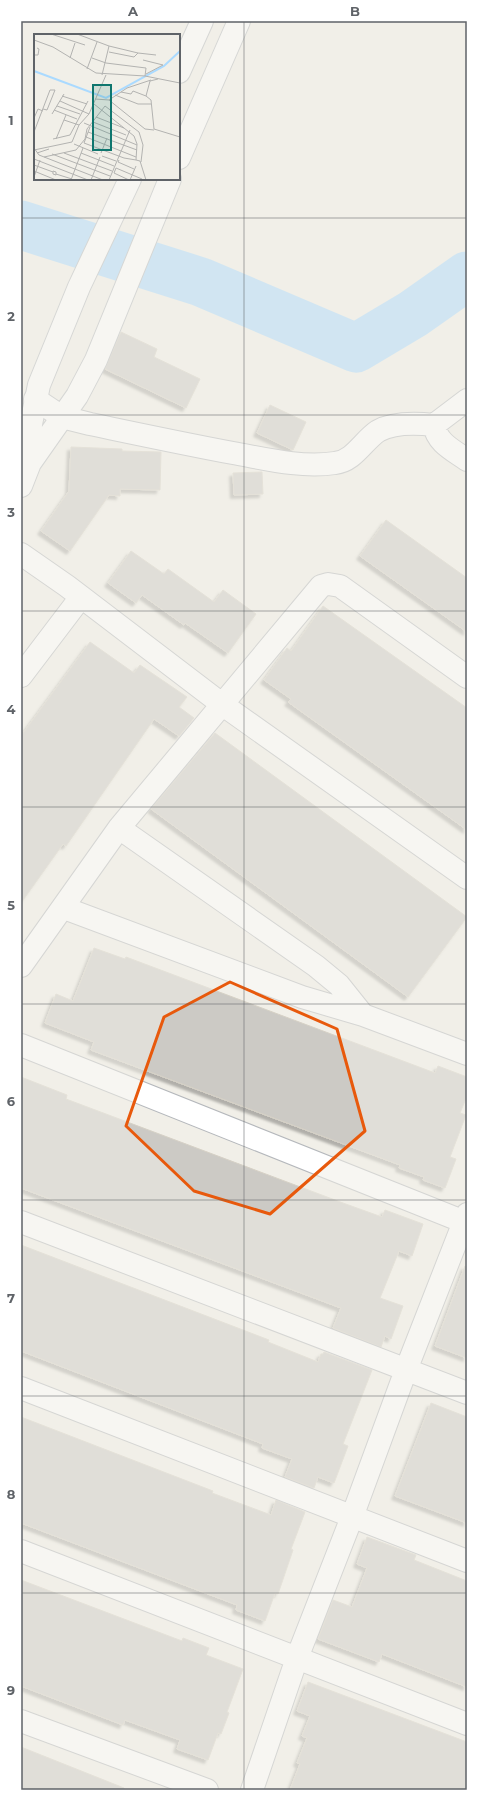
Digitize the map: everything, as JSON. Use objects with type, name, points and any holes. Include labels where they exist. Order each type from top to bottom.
[{"type":"street","points":[[180,70],[202,21]]},
{"type":"street","points":[[180,156],[238,21]]},
{"type":"street","points":[[30,463],[31,424],[39,385],[79,287],[130,180]]},
{"type":"street","points":[[21,486],[30,463],[77,396],[96,360],[170,180]]},
{"type":"street","points":[[35,399],[62,417],[274,461],[315,465],[337,463],[347,458],[377,432],[401,424],[429,424],[467,400]]},
{"type":"street","points":[[429,424],[441,441],[467,460]]},
{"type":"street","points":[[28,559],[223,705],[467,878]]},
{"type":"street","points":[[21,966],[64,908],[119,828],[223,705],[317,590],[328,584],[340,586],[467,677]]},
{"type":"street","points":[[21,676],[74,592]]},
{"type":"street","points":[[119,828],[316,966],[338,985],[363,1015]]},
{"type":"street","points":[[64,908],[302,997],[363,1015],[467,1054]]},
{"type":"street","points":[[21,1045],[466,1219],[406,1370],[352,1517],[297,1658],[252,1790]]},
{"type":"street","points":[[21,1222],[467,1393]]},
{"type":"street","points":[[21,1388],[467,1561]]},
{"type":"street","points":[[21,1552],[467,1724]]},
{"type":"street","points":[[21,1721],[207,1790]]},
{"type":"highlighted area","points":[[230,982],[337,1029],[365,1131],[270,1214],[194,1191],[126,1126],[164,1017]]},
{"type":"building","points":[[121,332],[157,349],[154,357],[200,379],[186,408],[105,369]]},
{"type":"building","points":[[270,405],[306,422],[293,450],[257,433]]},
{"type":"building","points":[[71,447],[161,452],[160,490],[120,489],[120,496],[109,495],[70,551],[41,531],[69,491]]},
{"type":"building","points":[[262,472],[263,494],[234,495],[233,473]]},
{"type":"building","points":[[386,520],[467,578],[467,632],[360,556]]},
{"type":"building","points":[[131,551],[164,574],[168,569],[214,602],[223,590],[256,614],[228,653],[185,623],[184,625],[142,595],[136,603],[108,583]]},
{"type":"building","points":[[323,606],[467,708],[467,830],[288,702],[291,699],[264,680],[287,648],[291,651]]},
{"type":"building","points":[[90,642],[134,673],[140,665],[187,697],[179,707],[194,718],[179,736],[154,719],[66,846],[63,844],[21,903],[21,736]]},
{"type":"building","points":[[215,733],[467,917],[408,997],[151,809]]},
{"type":"building","points":[[94,948],[125,959],[126,957],[435,1073],[438,1066],[467,1077],[467,1096],[460,1113],[466,1115],[450,1157],[456,1159],[445,1188],[423,1180],[424,1177],[399,1168],[400,1165],[91,1050],[94,1042],[45,1023],[56,994],[73,1001]]},
{"type":"building","points":[[21,1077],[67,1095],[66,1099],[343,1203],[382,1217],[385,1210],[423,1224],[412,1256],[399,1251],[380,1298],[403,1306],[391,1339],[385,1336],[381,1347],[333,1328],[341,1308],[21,1188]]},
{"type":"building","points":[[21,1245],[269,1340],[268,1342],[318,1362],[321,1354],[324,1352],[372,1370],[343,1444],[348,1446],[334,1483],[318,1477],[314,1488],[285,1477],[292,1459],[262,1448],[263,1444],[21,1351]]},
{"type":"building","points":[[465,1266],[467,1267],[467,1358],[435,1346]]},
{"type":"building","points":[[431,1403],[467,1417],[467,1523],[395,1496]]},
{"type":"building","points":[[21,1417],[271,1515],[276,1500],[305,1512],[291,1549],[293,1550],[278,1594],[275,1593],[265,1621],[236,1610],[237,1605],[21,1523]]},
{"type":"building","points":[[367,1537],[416,1555],[414,1560],[467,1581],[467,1687],[382,1654],[379,1662],[318,1639],[333,1600],[352,1607],[367,1568],[357,1564]]},
{"type":"building","points":[[21,1580],[182,1641],[183,1638],[209,1648],[206,1655],[243,1669],[227,1712],[229,1713],[221,1734],[218,1733],[208,1760],[177,1749],[180,1740],[125,1720],[123,1725],[21,1686]]},
{"type":"building","points":[[308,1682],[467,1742],[467,1790],[290,1790],[300,1764],[297,1763],[307,1738],[302,1736],[310,1716],[297,1711]]},
{"type":"building","points":[[21,1747],[124,1788],[124,1790],[21,1790]]},
{"type":"waterway","points":[[21,225],[201,282],[356,348],[413,314],[467,276]]}]
